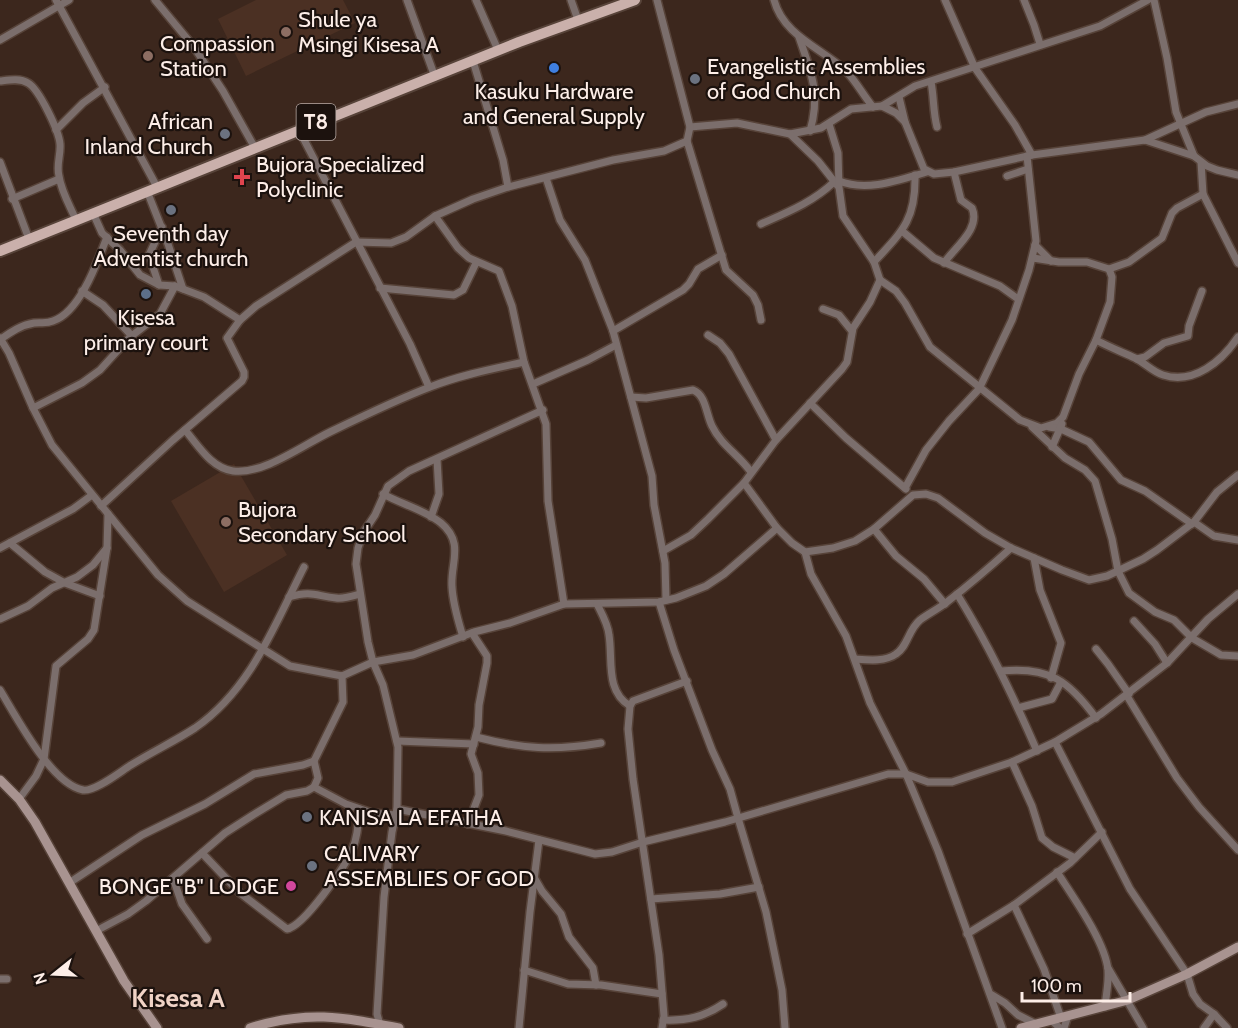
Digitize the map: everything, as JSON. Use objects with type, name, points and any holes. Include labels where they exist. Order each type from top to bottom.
[{"type":"main road","name":"T8","points":[[0,251],[498,50],[634,0]]},
{"type":"street","points":[[0,40],[58,3],[69,0]]},
{"type":"street","points":[[155,0],[194,47],[224,91],[255,148]]},
{"type":"street","points":[[407,0],[435,77]]},
{"type":"street","points":[[476,0],[498,50]]},
{"type":"street","points":[[571,0],[578,20]]},
{"type":"street","points":[[657,0],[690,127],[687,141],[722,255],[730,274],[746,287],[756,300],[761,320]]},
{"type":"street","points":[[774,0],[776,9],[784,21],[799,37],[814,46],[851,76],[873,107]]},
{"type":"street","points":[[905,488],[926,450],[979,389],[1009,327],[1033,258],[1035,245],[1035,219],[1028,169],[1029,156],[1015,125],[975,68],[945,0]]},
{"type":"street","points":[[1024,0],[1040,44]]},
{"type":"street","points":[[690,127],[737,123],[790,134],[810,131],[829,124],[851,109],[882,106],[915,86],[1100,26],[1148,0]]},
{"type":"street","points":[[1154,0],[1167,58],[1173,100],[1194,156]]},
{"type":"street","points":[[58,3],[105,87],[152,189],[183,289]]},
{"type":"street","points":[[799,37],[815,88],[815,113],[810,131]]},
{"type":"street","points":[[473,61],[503,160],[508,187]]},
{"type":"street","points":[[0,81],[19,80],[29,83],[43,102],[56,130],[60,148],[57,168],[59,179],[76,220]]},
{"type":"street","points":[[931,82],[937,127]]},
{"type":"street","points":[[56,130],[83,103],[105,87]]},
{"type":"street","points":[[859,108],[862,93]]},
{"type":"street","points":[[899,97],[905,122],[924,170],[927,172]]},
{"type":"street","points":[[790,134],[838,183],[865,187],[927,172],[934,174],[954,172],[1029,156],[1146,140],[1180,122],[1206,112],[1238,104]]},
{"type":"street","points":[[882,106],[896,113],[905,122]]},
{"type":"street","points":[[829,124],[838,153],[838,183],[846,222],[874,261],[880,280],[896,291],[905,303],[930,347],[1020,420],[1041,428],[1061,429],[1089,442],[1121,480],[1145,491],[1214,536],[1238,540]]},
{"type":"street","points":[[299,130],[410,344],[429,387]]},
{"type":"street","points":[[1146,140],[1194,156],[1217,170],[1238,175]]},
{"type":"street","points":[[101,506],[236,386],[244,376],[227,338],[240,320],[256,306],[356,242],[391,243],[405,237],[435,216],[473,199],[508,187],[613,160],[664,151],[687,141]]},
{"type":"street","points":[[0,162],[12,199],[29,239]]},
{"type":"street","points":[[1201,162],[1203,194],[1238,263]]},
{"type":"street","points":[[1008,176],[1028,169]]},
{"type":"street","points":[[944,262],[966,236],[974,222],[972,208],[961,200],[954,172]]},
{"type":"street","points":[[874,261],[902,231],[913,208],[915,175]]},
{"type":"street","points":[[546,178],[560,220],[585,260],[613,331],[652,476],[654,505],[666,578],[662,601],[668,634],[712,750],[730,789],[759,887],[776,957],[785,1028]]},
{"type":"street","points":[[12,199],[59,179]]},
{"type":"street","points":[[761,224],[809,202],[838,183]]},
{"type":"street","points":[[1109,269],[1128,262],[1162,238],[1172,213],[1203,194]]},
{"type":"street","points":[[93,213],[102,233],[140,275],[159,285],[175,286],[218,304],[240,320]]},
{"type":"street","points":[[435,216],[458,248],[476,263],[494,268],[502,277],[512,306],[524,362],[543,410],[548,434],[546,460],[548,501],[564,604]]},
{"type":"street","points":[[159,285],[149,255],[162,227]]},
{"type":"street","points":[[902,231],[934,258],[994,284],[1018,298]]},
{"type":"street","points":[[107,237],[90,278],[69,312],[48,323],[34,323],[20,327],[0,338],[52,445],[135,549],[187,602],[290,666],[342,676],[373,662],[413,655],[472,633],[510,623],[564,604],[662,601],[690,594],[706,586],[731,568],[777,528]]},
{"type":"street","points":[[1035,245],[1051,261]]},
{"type":"street","points":[[613,331],[677,295],[689,285],[698,269],[722,255]]},
{"type":"street","points":[[1033,258],[1087,262],[1105,266],[1112,277],[1110,302],[1096,340],[1079,374],[1061,429],[1052,447]]},
{"type":"street","points":[[380,288],[454,295],[463,290],[476,263]]},
{"type":"street","points":[[663,551],[699,528],[744,483],[776,440],[847,363],[852,331],[870,302],[880,280]]},
{"type":"street","points":[[33,408],[82,383],[100,370],[132,336],[160,314],[175,286]]},
{"type":"street","points":[[82,291],[104,305],[132,336]]},
{"type":"street","points":[[1137,359],[1150,354],[1164,343],[1188,336],[1189,326],[1202,291]]},
{"type":"street","points":[[823,309],[839,315],[852,331]]},
{"type":"street","points":[[708,334],[729,354],[776,440]]},
{"type":"street","points":[[1096,340],[1137,359],[1161,375],[1172,377],[1195,373],[1220,360],[1238,337]]},
{"type":"street","points":[[533,384],[616,345]]},
{"type":"street","points":[[185,430],[212,462],[231,471],[244,471],[275,461],[361,417],[429,387],[457,377],[524,362]]},
{"type":"street","points":[[970,380],[985,376]]},
{"type":"street","points":[[631,396],[646,398],[697,391],[719,438],[752,472]]},
{"type":"street","points":[[810,403],[846,438],[913,495]]},
{"type":"street","points":[[380,1024],[377,1014],[384,897],[392,832],[397,812],[399,762],[397,741],[383,685],[373,662],[356,564],[358,548],[363,532],[375,514],[383,494],[393,481],[409,471],[543,410]]},
{"type":"street","points":[[1049,427],[1064,417]]},
{"type":"street","points":[[1032,426],[1052,447],[1085,470],[1095,481],[1124,586]]},
{"type":"street","points":[[431,517],[439,494],[437,459]]},
{"type":"street","points":[[805,552],[833,548],[855,541],[874,529],[913,495],[926,494],[938,498],[1011,548],[1089,580],[1107,576],[1143,559],[1193,523],[1217,492],[1238,475]]},
{"type":"street","points":[[744,483],[777,528],[805,552],[811,574],[842,626],[870,703],[906,774],[950,882],[1002,1028]]},
{"type":"street","points":[[383,494],[439,521],[450,531],[455,551],[451,585],[463,637]]},
{"type":"street","points":[[0,548],[73,509],[92,495]]},
{"type":"street","points":[[19,800],[36,776],[44,759],[56,666],[94,630],[107,548],[108,514]]},
{"type":"street","points":[[874,529],[896,556],[924,579],[945,604]]},
{"type":"street","points":[[10,543],[45,572],[65,583],[100,596]]},
{"type":"street","points":[[0,619],[17,612],[52,588],[77,577],[93,565],[107,548]]},
{"type":"street","points":[[855,659],[874,660],[897,654],[918,621],[945,604],[1011,548]]},
{"type":"street","points":[[1034,558],[1040,590],[1061,643],[1051,678]]},
{"type":"street","points":[[0,690],[44,759],[73,785],[82,790],[94,788],[194,728],[218,709],[245,679],[264,649],[304,567]]},
{"type":"street","points":[[1107,576],[1124,586],[1135,598],[1155,612],[1174,620],[1192,638],[1221,655],[1238,656]]},
{"type":"street","points":[[289,597],[301,593],[319,593],[340,598],[360,594]]},
{"type":"street","points":[[957,594],[1001,671],[1036,751]]},
{"type":"street","points":[[314,787],[346,804],[372,813],[397,812],[468,824],[595,854],[612,852],[738,818],[888,774],[906,774],[928,782],[952,782],[1036,751],[1096,718],[1167,663],[1208,619],[1238,594]]},
{"type":"street","points":[[597,604],[605,618],[609,635],[609,659],[613,681],[621,701],[630,706]]},
{"type":"street","points":[[1134,621],[1155,644],[1167,663]]},
{"type":"street","points":[[468,824],[479,795],[478,773],[472,757],[487,663],[487,656],[472,633]]},
{"type":"street","points":[[1096,649],[1128,695],[1177,778],[1199,807],[1238,850]]},
{"type":"street","points":[[1001,671],[1029,669],[1041,672],[1061,682],[1079,695],[1096,718]]},
{"type":"street","points":[[96,931],[128,914],[225,833],[286,795],[307,791],[314,787],[318,778],[314,761],[343,702],[342,676]]},
{"type":"street","points":[[687,681],[633,701],[630,706],[629,739],[651,899],[662,993],[663,1024],[692,1019],[723,1004]]},
{"type":"street","points":[[1018,708],[1052,699],[1061,682]]},
{"type":"street","points":[[397,741],[475,740],[548,749],[601,743]]},
{"type":"street","points":[[1055,742],[1130,889],[1187,974],[1193,994],[1200,1004],[1214,1014],[1227,1028]]},
{"type":"street","points":[[69,883],[141,836],[205,804],[254,774],[314,761]]},
{"type":"street","points":[[1011,762],[1032,806],[1042,838],[1053,847],[1075,858]]},
{"type":"street","points":[[36,776],[56,771]]},
{"type":"street","points":[[0,780],[35,822],[130,990],[156,1028]]},
{"type":"street","points":[[202,853],[240,893],[287,928],[293,928],[315,906],[348,859],[357,834],[359,809]]},
{"type":"street","points":[[967,934],[1014,905],[1058,872],[1102,832]]},
{"type":"street","points":[[519,1028],[539,840]]},
{"type":"street","points":[[1058,872],[1092,928],[1108,968],[1143,1028]]},
{"type":"street","points":[[173,878],[182,904],[207,939]]},
{"type":"street","points":[[534,878],[561,914],[569,937],[593,968],[596,985]]},
{"type":"street","points":[[164,886],[176,890]]},
{"type":"street","points":[[651,899],[720,894],[759,887]]},
{"type":"street","points":[[1014,905],[1044,969],[1064,1028]]},
{"type":"street","points":[[1021,1028],[1060,1021],[1128,1000],[1187,974],[1238,947]]},
{"type":"street","points":[[1105,1007],[1108,968]]},
{"type":"street","points":[[524,970],[568,984],[662,993]]},
{"type":"street","points":[[992,996],[1036,1024]]},
{"type":"street","points":[[1204,1028],[1214,1014]]},
{"type":"street","points":[[250,1028],[287,1018],[315,1017],[361,1020],[399,1028]]},
{"type":"shaded area","points":[[256,0],[343,0],[355,23],[246,76],[218,19]]},
{"type":"shaded area","name":"Bujora Secondary School","points":[[234,464],[287,555],[224,592],[171,501]]},
{"type":"place","name":"Shule ya Msingi Kisesa A","points":[[286,32]]},
{"type":"place","name":"Compassion Station","points":[[148,56]]},
{"type":"place","name":"Kasuku Hardware and General Supply","points":[[554,68]]},
{"type":"place","name":"Evangelistic Assemblies of God Church","points":[[695,79]]},
{"type":"place","name":"African Inland Church","points":[[225,134]]},
{"type":"place","name":"Bujora Specialized Polyclinic","points":[[242,177]]},
{"type":"place","name":"Seventh day Adventist church","points":[[171,210]]},
{"type":"place","name":"Kisesa primary court","points":[[146,294]]},
{"type":"place","name":"Bujora Secondary School","points":[[226,522]]},
{"type":"place","name":"KANISA LA EFATHA","points":[[307,817]]},
{"type":"place","name":"CALIVARY ASSEMBLIES OF GOD","points":[[312,866]]},
{"type":"place","name":"BONGE \"B\" LODGE","points":[[291,886]]},
{"type":"district","name":"Kisesa A","points":[[178,998]]}]
